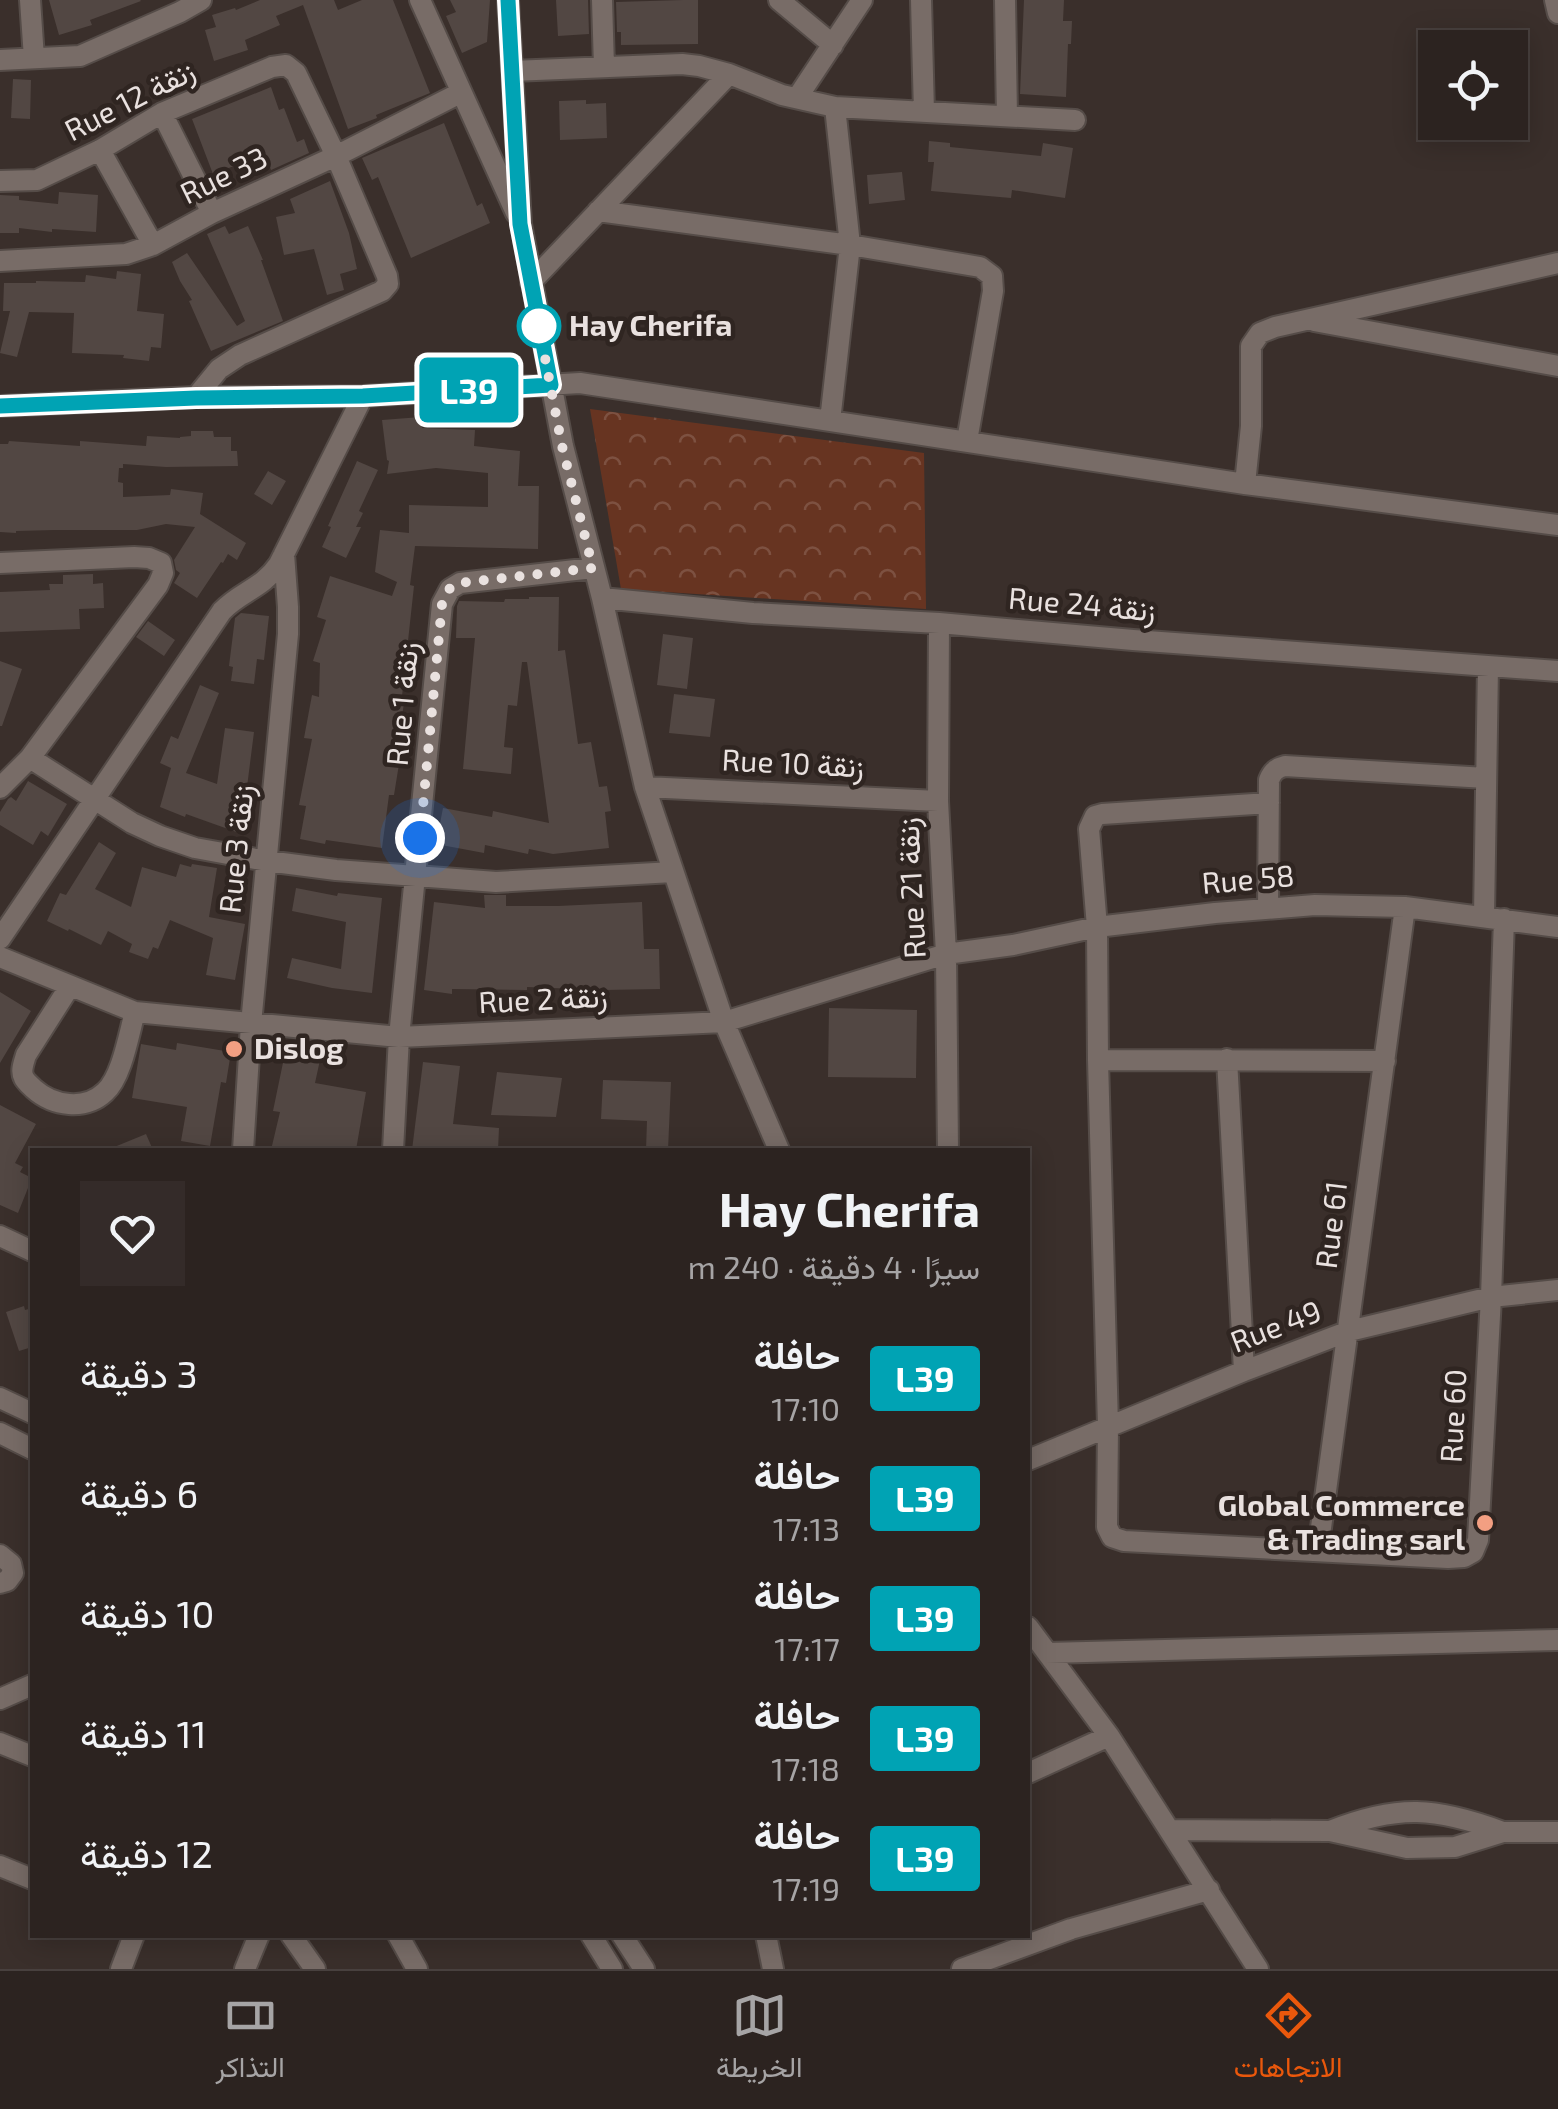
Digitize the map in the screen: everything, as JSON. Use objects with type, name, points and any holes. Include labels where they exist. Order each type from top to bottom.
[{"type":"street","points":[[30,0],[34,58]]},
{"type":"street","points":[[0,60],[80,56],[201,0]]},
{"type":"street","points":[[420,0],[520,224]]},
{"type":"street","points":[[508,0],[520,224],[562,446],[645,787],[724,1022],[778,1148]]},
{"type":"street","points":[[602,0],[604,67]]},
{"type":"street","points":[[780,0],[833,45]]},
{"type":"street","points":[[798,98],[862,0]]},
{"type":"street","points":[[921,0],[924,112]]},
{"type":"street","points":[[1005,0],[1006,116]]},
{"type":"street","points":[[1554,0],[1558,13]]},
{"type":"street","points":[[512,71],[682,64],[835,107],[1075,120]]},
{"type":"street","name":"Rue 12 زنقة","points":[[0,181],[37,180],[162,114],[272,67],[286,65],[296,73],[336,156]]},
{"type":"street","points":[[530,282],[728,74]]},
{"type":"street","name":"Rue 33","points":[[0,261],[126,254],[153,245],[460,93]]},
{"type":"street","points":[[830,422],[850,245],[835,107]]},
{"type":"street","points":[[162,114],[212,214]]},
{"type":"street","points":[[100,150],[153,245]]},
{"type":"street","points":[[196,398],[219,369],[230,362],[382,291],[388,284],[336,156]]},
{"type":"street","points":[[598,211],[850,245],[980,268],[992,276],[994,291],[967,442]]},
{"type":"street","points":[[1244,484],[1251,426],[1254,338],[1267,329],[1558,263]]},
{"type":"street","points":[[1306,320],[1558,366]]},
{"type":"street","points":[[0,406],[363,396],[580,383],[1244,484],[1558,525]]},
{"type":"street","points":[[0,939],[222,611],[265,581],[279,564],[363,396]]},
{"type":"street","name":"Rue 3 زنقة","points":[[243,1148],[250,1024],[288,634],[284,554]]},
{"type":"street","points":[[0,563],[134,557],[161,563],[163,573],[30,758],[0,788]]},
{"type":"street","name":"Rue 1 زنقة","points":[[393,1148],[399,1038],[442,604],[450,588],[460,583],[593,568]]},
{"type":"street","name":"Rue 24 زنقة","points":[[602,598],[753,613],[1558,671]]},
{"type":"street","name":"Rue 21 زنقة","points":[[940,624],[938,800],[946,954],[948,1148]]},
{"type":"street","name":"Rue 60","points":[[1108,1426],[1107,1527],[1112,1537],[1124,1542],[1448,1558],[1473,1552],[1478,1540],[1491,1298],[1494,918],[1486,778],[1488,666]]},
{"type":"street","points":[[30,758],[132,823],[160,836],[195,848],[266,861],[496,882],[673,872]]},
{"type":"street","points":[[1268,908],[1271,775],[1279,768],[1486,778]]},
{"type":"street","name":"Rue 10 زنقة","points":[[645,787],[938,800]]},
{"type":"street","points":[[1108,1426],[1097,927],[1088,829],[1095,816],[1269,803]]},
{"type":"street","name":"Rue 58","points":[[946,954],[1014,945],[1097,927],[1315,904],[1405,907],[1558,927]]},
{"type":"street","name":"Rue 61","points":[[1318,1550],[1405,907]]},
{"type":"street","name":"Rue 2 زنقة","points":[[0,956],[135,1012],[399,1038],[724,1022],[946,954]]},
{"type":"street","points":[[70,986],[26,1055],[22,1068],[24,1080],[57,1104],[83,1102],[104,1094],[120,1065],[135,1012]]},
{"type":"street","points":[[1227,1059],[1244,1371]]},
{"type":"street","points":[[1098,1060],[1385,1061]]},
{"type":"street","points":[[0,1236],[30,1250]]},
{"type":"street","name":"Rue 49","points":[[1030,1459],[1349,1332],[1491,1298],[1558,1290]]},
{"type":"street","points":[[0,1398],[30,1412]]},
{"type":"street","points":[[0,1433],[30,1447]]},
{"type":"street","points":[[0,1555],[11,1564],[7,1578]]},
{"type":"street","points":[[1030,1630],[1109,1736],[1258,1969]]},
{"type":"street","points":[[1047,1653],[1558,1640]]},
{"type":"street","points":[[0,1699],[30,1686]]},
{"type":"street","points":[[1030,1772],[1109,1736]]},
{"type":"street","points":[[0,1744],[30,1755]]},
{"type":"street","points":[[1330,1831],[1388,1812],[1425,1811],[1461,1816],[1503,1832]]},
{"type":"street","points":[[1170,1830],[1330,1831],[1407,1848],[1455,1847],[1503,1832],[1558,1832]]},
{"type":"street","points":[[0,1866],[30,1877]]},
{"type":"street","points":[[964,1968],[1071,1929],[1208,1890]]},
{"type":"street","points":[[121,1969],[133,1938]]},
{"type":"street","points":[[246,1969],[259,1938]]},
{"type":"street","points":[[293,1938],[316,1969]]},
{"type":"street","points":[[400,1938],[417,1969]]},
{"type":"street","points":[[593,1938],[612,1969]]},
{"type":"street","points":[[624,1938],[644,1969]]},
{"type":"street","points":[[767,1938],[773,1969]]},
{"type":"green space","points":[[590,409],[924,453],[926,609],[621,589]]},
{"type":"building","points":[[49,0],[141,1],[90,20],[92,25],[59,35]]},
{"type":"building","points":[[260,0],[334,0],[338,10],[362,0],[393,0],[430,93],[348,129],[303,5],[276,16],[280,25],[245,40],[248,50],[214,61],[205,30],[216,27],[212,15]]},
{"type":"building","points":[[450,0],[490,0],[487,42],[462,53],[446,16],[456,12]]},
{"type":"building","points":[[556,0],[588,0],[589,34],[558,36]]},
{"type":"building","points":[[698,0],[698,44],[621,45],[616,2]]},
{"type":"building","points":[[1024,0],[1064,0],[1063,21],[1072,21],[1066,97],[1020,94]]},
{"type":"building","points":[[13,79],[31,80],[30,119],[11,118]]},
{"type":"building","points":[[271,87],[297,142],[304,139],[309,153],[271,170],[265,154],[213,174],[192,119]]},
{"type":"building","points":[[586,100],[586,104],[606,103],[607,138],[560,140],[559,101]]},
{"type":"building","points":[[444,123],[477,206],[482,203],[490,223],[411,258],[378,177],[372,180],[362,158]]},
{"type":"building","points":[[929,141],[950,143],[950,147],[1041,156],[1043,143],[1073,148],[1065,198],[1012,190],[1011,198],[931,191],[934,162],[928,162]]},
{"type":"building","points":[[902,172],[905,200],[869,204],[867,175]]},
{"type":"building","points":[[330,181],[357,269],[340,274],[344,290],[327,295],[314,249],[284,255],[276,217],[295,213],[290,199]]},
{"type":"building","points":[[59,192],[98,195],[96,232],[19,228],[19,233],[0,233],[0,195],[58,204]]},
{"type":"building","points":[[225,226],[229,234],[248,226],[283,321],[211,351],[189,301],[192,300],[172,262],[187,253],[237,326],[245,321],[207,234]]},
{"type":"building","points":[[117,271],[141,274],[137,311],[164,314],[161,348],[151,347],[149,361],[123,358],[124,355],[72,353],[74,313],[29,312],[17,357],[0,353],[10,311],[3,311],[4,283],[85,282],[86,275],[116,279]]},
{"type":"building","points":[[421,417],[422,428],[475,430],[474,446],[520,451],[518,486],[539,486],[538,549],[415,546],[405,696],[395,763],[399,764],[394,795],[389,795],[382,848],[300,839],[306,806],[299,805],[312,739],[304,738],[312,695],[319,697],[320,663],[313,661],[326,620],[317,617],[330,576],[392,596],[397,582],[375,572],[380,530],[409,533],[409,505],[488,507],[488,473],[436,468],[387,474],[389,461],[382,420]]},
{"type":"building","points":[[191,431],[213,431],[214,437],[231,437],[231,451],[237,451],[238,466],[123,464],[118,482],[123,483],[123,497],[170,495],[171,489],[203,493],[200,514],[246,543],[237,560],[228,554],[197,598],[174,583],[180,573],[174,560],[195,527],[166,524],[137,530],[0,532],[0,444],[9,441],[80,446],[80,441],[146,446],[147,436],[180,438],[191,436]]},
{"type":"building","points":[[357,461],[378,470],[359,511],[363,513],[356,527],[361,527],[346,558],[322,547]]},
{"type":"building","points":[[268,471],[286,481],[272,505],[254,494]]},
{"type":"building","points":[[93,574],[93,584],[103,583],[104,608],[79,609],[80,629],[0,632],[0,592],[50,590],[49,584],[63,584],[63,575]]},
{"type":"building","points":[[559,597],[558,651],[565,650],[578,744],[591,742],[599,787],[607,786],[611,811],[605,812],[609,848],[553,854],[529,849],[528,854],[485,845],[484,853],[436,844],[443,808],[492,817],[493,811],[549,823],[527,662],[522,662],[517,706],[508,705],[504,747],[513,748],[511,774],[463,769],[475,638],[456,638],[457,606],[459,601],[504,602]]},
{"type":"building","points":[[241,613],[269,616],[264,660],[257,659],[254,684],[231,681],[235,618]]},
{"type":"building","points":[[148,621],[175,640],[164,656],[136,637]]},
{"type":"building","points":[[663,634],[693,638],[687,689],[657,685]]},
{"type":"building","points":[[0,661],[22,669],[2,726],[0,726]]},
{"type":"building","points":[[200,685],[219,693],[186,773],[217,784],[225,728],[254,732],[246,795],[255,798],[242,834],[160,807],[171,768],[160,763],[171,736],[178,739]]},
{"type":"building","points":[[674,694],[715,699],[710,737],[669,733]]},
{"type":"building","points":[[28,781],[67,804],[48,836],[41,831],[33,845],[0,825],[0,812],[8,799],[16,801]]},
{"type":"building","points":[[99,842],[116,853],[95,889],[131,907],[142,867],[176,877],[180,864],[217,868],[209,917],[245,924],[235,980],[206,975],[213,938],[170,920],[158,949],[153,947],[148,959],[129,952],[132,944],[108,931],[101,945],[47,921],[60,893],[66,895]]},
{"type":"building","points":[[296,888],[337,896],[338,893],[382,898],[372,993],[287,978],[292,958],[341,969],[346,922],[292,911]]},
{"type":"building","points":[[484,895],[506,895],[506,906],[642,902],[644,949],[659,949],[660,989],[527,987],[452,989],[452,994],[424,990],[434,902],[485,908]]},
{"type":"building","points":[[0,992],[31,1011],[0,1063]]},
{"type":"building","points":[[829,1008],[917,1010],[916,1078],[828,1077]]},
{"type":"building","points":[[177,1043],[231,1052],[226,1083],[221,1082],[210,1146],[181,1141],[187,1107],[132,1098],[141,1044],[176,1050]]},
{"type":"building","points":[[285,1053],[320,1060],[315,1083],[366,1092],[356,1148],[271,1148],[280,1112],[273,1111]]},
{"type":"building","points":[[423,1062],[460,1066],[453,1124],[499,1128],[498,1148],[412,1148]]},
{"type":"building","points":[[497,1072],[562,1078],[556,1117],[491,1115]]},
{"type":"building","points":[[603,1080],[671,1082],[668,1148],[646,1148],[647,1121],[601,1119]]},
{"type":"building","points":[[0,1105],[36,1124],[15,1163],[23,1167],[20,1172],[30,1177],[18,1213],[0,1205]]},
{"type":"building","points":[[146,1134],[152,1148],[112,1148]]},
{"type":"building","points":[[24,1306],[25,1310],[30,1309],[30,1348],[19,1351],[6,1312]]},
{"type":"bus line","name":"L39","points":[[0,406],[363,396],[551,385],[520,224],[508,0]]},
{"type":"place","name":"Hay Cherifa","points":[[539,326]]},
{"type":"place","name":"Dislog","points":[[234,1049]]},
{"type":"place","name":"Global Commerce & Trading sarl","points":[[1485,1523]]},
{"type":"route","points":[[420,838],[442,604],[450,588],[460,583],[593,568],[562,446],[537,316],[539,326]]}]
